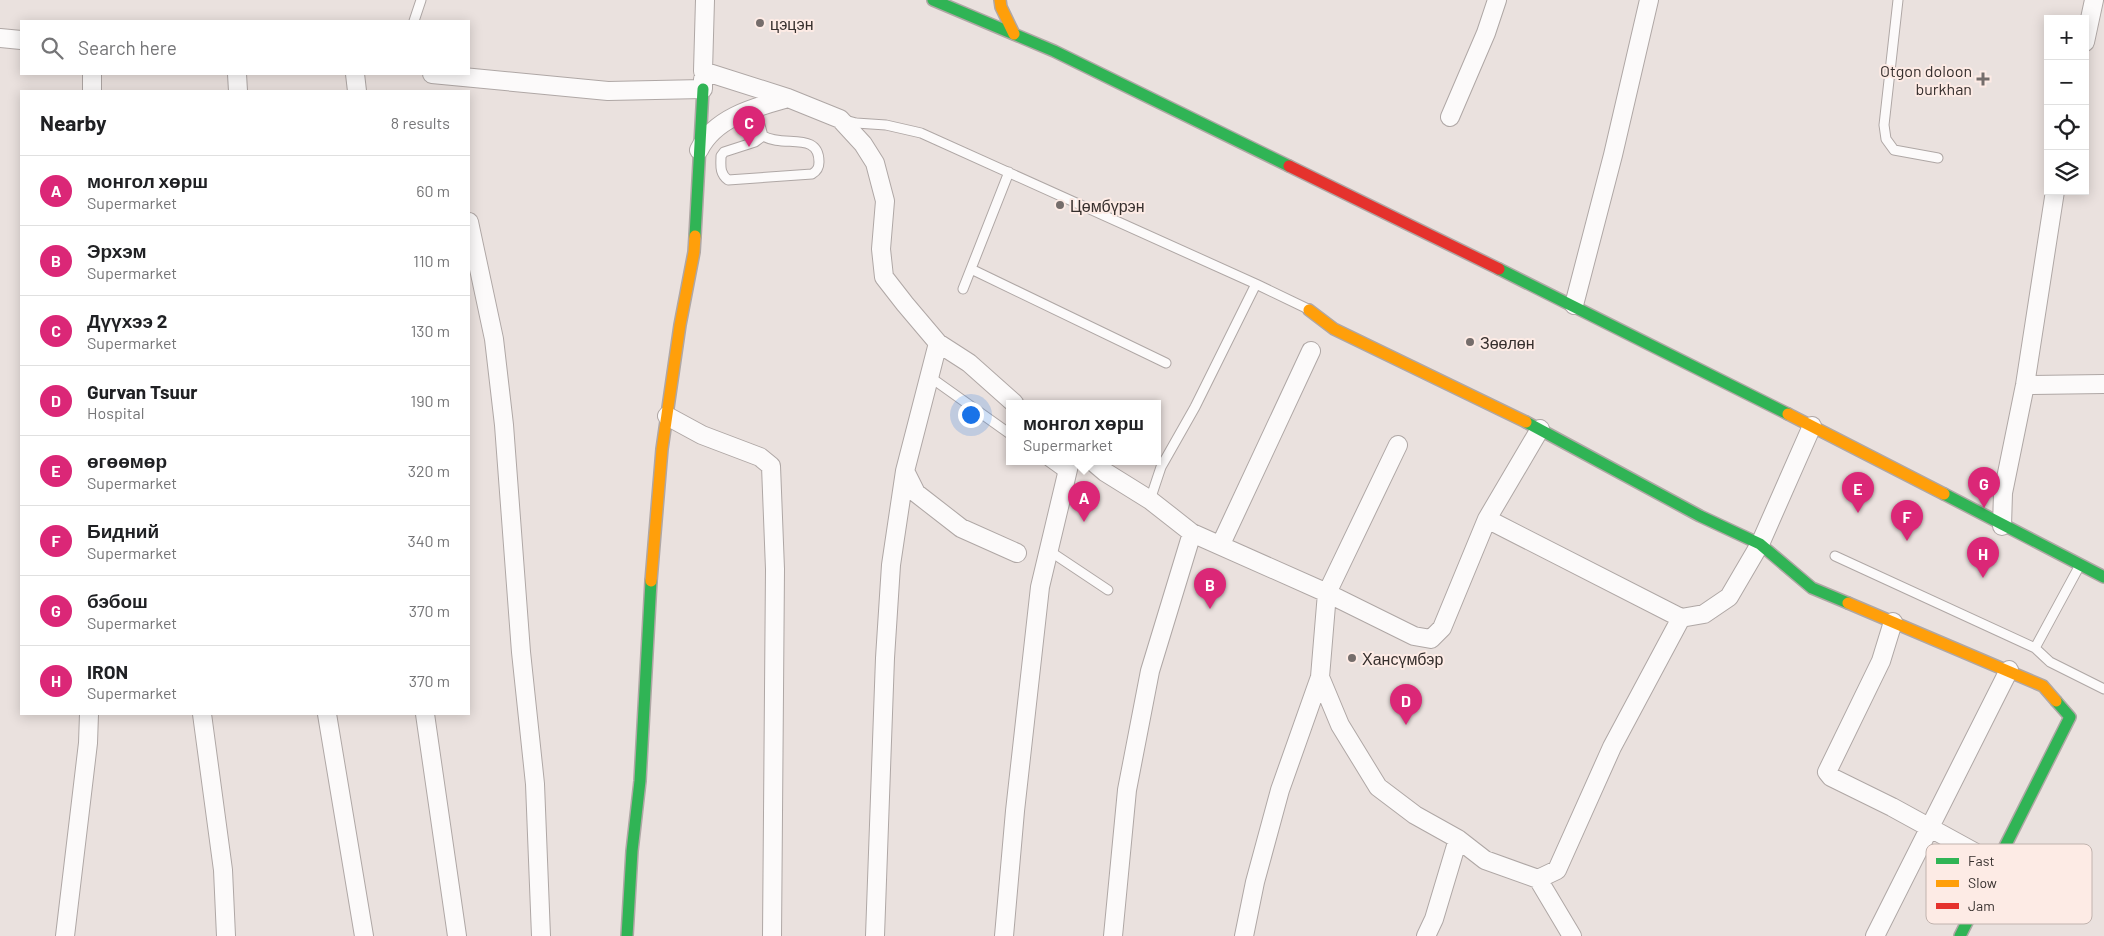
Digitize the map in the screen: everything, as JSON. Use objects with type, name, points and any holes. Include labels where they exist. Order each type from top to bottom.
[{"type":"street","points":[[627,936],[632,851],[640,780],[649,607],[662,449],[680,325],[694,252],[703,89],[705,0]]},
{"type":"street","points":[[933,0],[1054,51],[1574,305],[2104,578]]},
{"type":"street","points":[[1000,0],[1001,7],[1014,34]]},
{"type":"street","points":[[1450,117],[1486,33],[1497,0]]},
{"type":"street","points":[[1574,305],[1613,155],[1649,0]]},
{"type":"street","points":[[2089,23],[2094,0]]},
{"type":"street","points":[[0,38],[20,40]]},
{"type":"street","points":[[703,72],[788,98],[840,119],[863,144],[874,163],[885,201],[881,250],[884,277],[938,343],[969,363],[1011,400]]},
{"type":"street","points":[[92,75],[92,90]]},
{"type":"street","points":[[237,75],[238,90]]},
{"type":"street","points":[[355,75],[357,90]]},
{"type":"street","points":[[434,75],[455,84],[608,91],[703,89]]},
{"type":"street","points":[[699,150],[703,141],[726,120],[755,107],[788,98]]},
{"type":"street","points":[[2002,526],[2003,493],[2024,385],[2054,195]]},
{"type":"street","points":[[470,227],[494,339],[504,425],[521,652],[535,784],[541,936]]},
{"type":"street","points":[[1309,310],[1334,329],[1540,429],[1700,516],[1760,544],[1812,588],[2010,670],[2043,686],[2070,717],[2006,844]]},
{"type":"street","points":[[875,936],[885,658],[891,565],[905,471],[938,343]]},
{"type":"street","points":[[1221,544],[1311,351]]},
{"type":"street","points":[[2024,385],[2104,384]]},
{"type":"street","points":[[667,416],[702,435],[760,457],[771,466],[775,569],[772,936]]},
{"type":"street","points":[[1487,520],[1681,618],[1704,614],[1729,598],[1760,544],[1812,426]]},
{"type":"street","points":[[1097,465],[1150,500],[1192,533],[1221,544],[1327,592],[1414,636],[1431,639],[1442,628],[1487,520],[1540,429]]},
{"type":"street","points":[[1244,936],[1255,882],[1280,790],[1320,678],[1327,592],[1398,445]]},
{"type":"street","points":[[1004,936],[1015,811],[1040,587],[1068,467]]},
{"type":"street","points":[[905,471],[916,493],[961,528],[1017,553]]},
{"type":"street","points":[[1113,936],[1127,790],[1150,671],[1192,533]]},
{"type":"street","points":[[1538,879],[1557,870],[1612,747],[1681,618]]},
{"type":"street","points":[[1893,622],[1881,661],[1827,772],[1831,778],[1960,844]]},
{"type":"street","points":[[1875,936],[2010,670]]},
{"type":"street","points":[[1320,678],[1340,725],[1378,787],[1415,815],[1458,839],[1485,860],[1538,879],[1572,936]]},
{"type":"street","points":[[65,936],[88,743],[89,715]]},
{"type":"street","points":[[202,715],[223,870],[226,936]]},
{"type":"street","points":[[327,715],[364,936]]},
{"type":"street","points":[[425,715],[457,936]]},
{"type":"street","points":[[1426,936],[1434,919],[1458,839]]},
{"type":"street","points":[[1960,936],[1966,924]]},
{"type":"lane","points":[[414,20],[421,0]]},
{"type":"lane","points":[[1898,0],[1884,125],[1886,139],[1894,150],[1938,158]]},
{"type":"lane","points":[[755,107],[763,136],[772,141],[810,143],[819,154],[817,171],[812,174],[728,180],[724,177],[721,173],[720,156],[724,152],[755,142],[763,136]]},
{"type":"lane","points":[[840,119],[856,123],[886,125],[921,133],[1256,284],[1309,310]]},
{"type":"lane","points":[[963,289],[1009,172]]},
{"type":"lane","points":[[970,269],[1166,363]]},
{"type":"lane","points":[[1150,500],[1161,467],[1195,408],[1256,284]]},
{"type":"lane","points":[[930,377],[1006,431]]},
{"type":"lane","points":[[1048,550],[1108,590]]},
{"type":"lane","points":[[1835,556],[2035,648],[2050,662],[2104,688]]},
{"type":"lane","points":[[2035,648],[2080,565]]},
{"type":"traffic: fast","points":[[933,0],[1054,51],[1289,166]]},
{"type":"traffic: fast","points":[[695,236],[703,89]]},
{"type":"traffic: fast","points":[[1499,269],[1788,414]]},
{"type":"traffic: fast","points":[[1526,422],[1700,516],[1760,544],[1812,588],[1848,603]]},
{"type":"traffic: fast","points":[[1944,494],[2104,577]]},
{"type":"traffic: fast","points":[[627,936],[632,851],[640,781],[651,581]]},
{"type":"traffic: fast","points":[[2006,844],[2070,717],[2056,701]]},
{"type":"traffic: fast","points":[[1960,936],[1966,924]]},
{"type":"traffic: slow","points":[[1000,0],[1001,7],[1014,34]]},
{"type":"traffic: slow","points":[[651,581],[662,449],[695,236]]},
{"type":"traffic: slow","points":[[1309,310],[1334,329],[1526,422]]},
{"type":"traffic: slow","points":[[1788,414],[1944,494]]},
{"type":"traffic: slow","points":[[1848,603],[2043,686],[2056,701]]},
{"type":"traffic: jam","points":[[1289,166],[1499,269]]},
{"type":"place","name":"цэцэн","points":[[760,23]]},
{"type":"place","name":"Otgon doloon burkhan","points":[[1983,79]]},
{"type":"place","name":"Дүүхээ 2","points":[[749,147]]},
{"type":"place","name":"Цөмбүрэн","points":[[1060,205]]},
{"type":"place","name":"Зөөлөн","points":[[1470,342]]},
{"type":"place","name":"бэбош","points":[[1984,508]]},
{"type":"place","name":"өгөөмөр","points":[[1858,513]]},
{"type":"place","name":"монгол хөрш","points":[[1084,522]]},
{"type":"place","name":"Бидний","points":[[1907,541]]},
{"type":"place","name":"IRON","points":[[1983,578]]},
{"type":"place","name":"Эрхэм","points":[[1210,609]]},
{"type":"place","name":"Хансүмбэр","points":[[1352,658]]},
{"type":"place","name":"Gurvan Tsuur","points":[[1406,725]]}]
